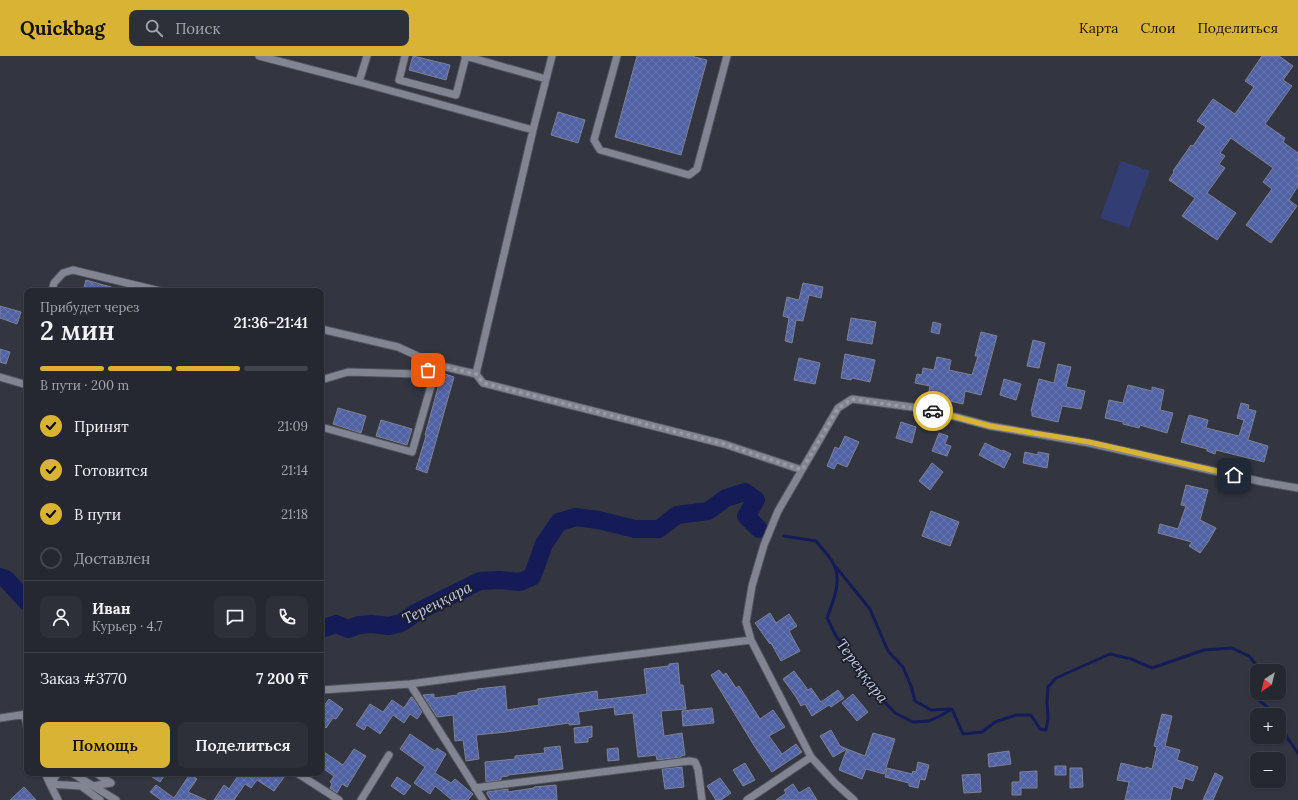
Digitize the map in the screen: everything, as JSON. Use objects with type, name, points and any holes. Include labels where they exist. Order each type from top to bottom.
[{"type":"street","points":[[259,56],[533,130]]},
{"type":"street","points":[[359,82],[367,56]]},
{"type":"street","points":[[405,56],[399,80],[456,95],[466,56],[546,79]]},
{"type":"street","points":[[476,374],[533,130],[552,56]]},
{"type":"street","points":[[617,56],[594,140],[600,150],[689,175],[697,169],[727,56]]},
{"type":"street","points":[[53,288],[54,283],[63,273],[73,270],[148,288]]},
{"type":"street","points":[[324,330],[398,347],[437,365],[476,374],[483,383],[724,444],[802,470]]},
{"type":"street","points":[[324,379],[348,372],[418,374],[437,365]]},
{"type":"street","points":[[324,428],[412,452],[437,365]]},
{"type":"street","points":[[0,377],[24,383]]},
{"type":"street","points":[[854,800],[835,783],[811,757],[750,640],[746,622],[752,586],[764,546],[778,511],[838,408],[852,399],[926,409],[990,426],[1089,442],[1263,482],[1298,488]]},
{"type":"street","points":[[324,690],[410,684],[750,640]]},
{"type":"street","points":[[410,684],[483,800]]},
{"type":"street","points":[[0,718],[24,715]]},
{"type":"street","points":[[361,800],[389,755]]},
{"type":"street","points":[[747,800],[811,757]]},
{"type":"street","points":[[475,788],[689,761],[695,762],[698,769],[702,800]]},
{"type":"street","points":[[46,776],[58,800]]},
{"type":"street","points":[[50,784],[56,776]]},
{"type":"street","points":[[77,776],[116,800]]},
{"type":"street","points":[[50,784],[94,786],[111,783],[100,776]]},
{"type":"street","points":[[302,776],[339,800]]},
{"type":"street","points":[[81,786],[100,800]]},
{"type":"shaded area","points":[[1121,161],[1150,171],[1129,228],[1100,218]]},
{"type":"building","points":[[413,56],[450,65],[446,80],[409,70]]},
{"type":"building","points":[[637,56],[691,56],[707,60],[681,155],[615,137]]},
{"type":"building","points":[[1262,56],[1279,56],[1293,66],[1283,80],[1292,86],[1265,124],[1285,138],[1283,142],[1298,153],[1298,186],[1289,200],[1297,206],[1271,243],[1246,225],[1272,189],[1263,182],[1273,168],[1231,138],[1220,153],[1225,156],[1219,164],[1225,168],[1207,193],[1236,213],[1217,240],[1182,216],[1195,198],[1169,180],[1174,172],[1173,171],[1191,145],[1193,146],[1206,127],[1197,121],[1213,99],[1235,114],[1254,87],[1245,81]]},
{"type":"building","points":[[558,112],[585,120],[578,143],[551,135]]},
{"type":"building","points":[[86,280],[114,288],[84,288]]},
{"type":"building","points":[[803,283],[823,287],[821,298],[809,295],[803,321],[796,320],[792,343],[785,341],[789,318],[783,316],[787,297],[799,300]]},
{"type":"building","points":[[0,306],[21,312],[17,324],[0,318]]},
{"type":"building","points":[[851,318],[876,322],[872,344],[847,340]]},
{"type":"building","points":[[933,322],[941,324],[939,334],[931,332]]},
{"type":"building","points":[[981,332],[997,336],[981,395],[965,391],[963,404],[928,396],[930,386],[915,383],[917,374],[922,375],[923,368],[934,370],[937,357],[951,360],[949,370],[972,375],[978,356],[975,356]]},
{"type":"building","points":[[1033,340],[1045,343],[1039,368],[1027,366]]},
{"type":"building","points":[[0,349],[10,352],[6,364],[0,362]]},
{"type":"building","points":[[845,354],[875,360],[870,382],[852,378],[851,380],[841,378]]},
{"type":"building","points":[[799,358],[820,363],[815,384],[794,380]]},
{"type":"building","points":[[1058,364],[1071,367],[1066,387],[1085,391],[1081,409],[1062,406],[1058,422],[1032,416],[1031,411],[1039,379],[1054,383]]},
{"type":"building","points":[[442,373],[454,377],[427,473],[416,469]]},
{"type":"building","points":[[1004,379],[1021,384],[1016,400],[1000,395]]},
{"type":"building","points":[[1128,385],[1152,391],[1152,387],[1164,390],[1160,410],[1173,413],[1167,433],[1140,425],[1139,428],[1123,424],[1123,422],[1105,418],[1109,400],[1123,403]]},
{"type":"building","points":[[1241,403],[1249,405],[1248,409],[1256,411],[1248,440],[1268,446],[1264,462],[1216,450],[1215,454],[1207,451],[1207,449],[1181,442],[1189,415],[1208,420],[1206,428],[1239,436],[1244,420],[1237,418]]},
{"type":"building","points":[[338,408],[366,416],[361,433],[333,424]]},
{"type":"building","points":[[381,420],[412,429],[407,445],[376,436]]},
{"type":"building","points":[[901,422],[916,427],[912,443],[896,438]]},
{"type":"building","points":[[939,433],[948,436],[945,444],[951,446],[947,456],[932,451]]},
{"type":"building","points":[[845,436],[859,442],[847,467],[837,463],[834,469],[827,466],[835,447],[839,449]]},
{"type":"building","points":[[985,443],[1011,454],[1004,468],[979,455]]},
{"type":"building","points":[[1025,452],[1038,455],[1038,452],[1049,454],[1047,468],[1023,463]]},
{"type":"building","points":[[932,463],[943,472],[930,490],[919,481]]},
{"type":"building","points":[[1186,485],[1208,490],[1200,520],[1216,528],[1200,553],[1189,546],[1192,542],[1158,533],[1160,524],[1178,529],[1186,506],[1181,505]]},
{"type":"building","points":[[931,511],[959,522],[950,546],[922,536]]},
{"type":"building","points":[[770,613],[776,623],[789,614],[797,626],[789,631],[800,651],[781,661],[771,643],[770,644],[755,623]]},
{"type":"building","points":[[678,663],[680,685],[683,685],[686,709],[661,711],[664,736],[682,733],[685,755],[681,757],[657,760],[656,755],[638,757],[633,713],[615,715],[614,707],[578,712],[580,724],[569,725],[569,723],[476,735],[479,759],[466,761],[463,740],[455,741],[453,715],[437,717],[423,695],[434,694],[434,698],[458,695],[458,693],[477,689],[505,686],[507,710],[539,705],[538,699],[597,691],[598,700],[633,696],[647,694],[644,669],[669,666],[669,664]]},
{"type":"building","points":[[719,670],[723,675],[726,673],[736,688],[739,686],[760,719],[773,710],[785,727],[769,736],[782,754],[796,744],[802,752],[772,772],[711,675]]},
{"type":"building","points":[[794,671],[808,690],[811,688],[821,702],[838,690],[844,698],[831,707],[829,705],[812,716],[805,704],[801,706],[783,679]]},
{"type":"building","points":[[853,694],[868,712],[857,721],[842,703]]},
{"type":"building","points":[[411,697],[422,712],[417,719],[410,714],[404,723],[393,715],[380,734],[367,725],[364,730],[356,725],[370,704],[383,712],[392,700],[404,708]]},
{"type":"building","points":[[329,699],[343,709],[336,719],[333,718],[326,728],[324,726],[324,706]]},
{"type":"building","points":[[712,708],[714,723],[683,726],[682,711]]},
{"type":"building","points":[[1162,714],[1172,716],[1165,746],[1180,750],[1177,760],[1198,767],[1193,781],[1185,778],[1182,789],[1173,786],[1170,800],[1125,800],[1129,782],[1117,780],[1121,763],[1152,769],[1157,747],[1154,746]]},
{"type":"building","points":[[592,726],[592,737],[588,738],[588,742],[575,743],[574,728]]},
{"type":"building","points":[[831,730],[840,746],[847,749],[833,757],[820,736]]},
{"type":"building","points":[[873,733],[895,739],[884,774],[866,769],[862,779],[839,770],[847,749],[865,756]]},
{"type":"building","points":[[410,734],[435,751],[437,748],[446,754],[435,773],[451,783],[455,779],[473,794],[468,800],[452,800],[435,786],[430,794],[414,783],[425,767],[400,749]]},
{"type":"building","points":[[560,746],[563,769],[508,775],[501,777],[501,780],[486,782],[485,762],[515,759],[515,756],[545,753],[544,748]]},
{"type":"building","points":[[618,748],[619,760],[608,761],[607,749]]},
{"type":"building","points":[[354,749],[366,756],[347,787],[342,784],[337,793],[330,788],[332,784],[330,782],[334,776],[324,769],[324,752],[343,765]]},
{"type":"building","points":[[1009,751],[1011,764],[989,767],[988,754]]},
{"type":"building","points":[[918,762],[929,765],[925,780],[920,779],[918,788],[909,786],[909,783],[885,777],[887,768],[912,774],[913,771],[916,772]]},
{"type":"building","points":[[745,763],[755,780],[743,786],[733,770]]},
{"type":"building","points":[[1055,766],[1066,766],[1066,775],[1055,775]]},
{"type":"building","points":[[682,767],[684,787],[665,789],[662,769]]},
{"type":"building","points":[[1070,768],[1082,768],[1083,787],[1070,788]]},
{"type":"building","points":[[1037,771],[1037,788],[1021,788],[1021,795],[1012,795],[1012,782],[1020,782],[1020,772]]},
{"type":"building","points":[[1215,773],[1223,777],[1213,800],[1203,800]]},
{"type":"building","points":[[980,774],[981,792],[964,793],[962,775]]},
{"type":"building","points":[[151,776],[164,776],[160,782]]},
{"type":"building","points":[[189,776],[193,776],[197,779],[188,792],[206,800],[161,800],[150,792],[156,785],[174,798]]},
{"type":"building","points":[[238,776],[285,776],[274,791],[257,780],[251,788],[245,784],[234,800],[214,800],[224,785],[229,789]]},
{"type":"building","points":[[397,777],[411,786],[404,795],[391,786]]},
{"type":"building","points":[[720,778],[731,793],[721,800],[716,800],[707,786]]},
{"type":"building","points":[[793,784],[799,793],[809,787],[817,800],[776,800],[786,793],[784,790]]},
{"type":"building","points":[[556,785],[557,800],[491,800],[487,794],[487,792],[508,789],[508,792]]},
{"type":"building","points":[[24,787],[36,800],[10,800]]},
{"type":"waterway","name":"Тереңқара","points":[[324,628],[336,624],[348,629],[359,625],[371,624],[389,626],[401,623],[417,612],[480,581],[499,580],[520,582],[532,577],[544,544],[559,522],[576,517],[598,520],[635,529],[659,529],[677,515],[708,511],[726,498],[745,492],[756,500],[746,516],[759,529]]},
{"type":"waterway","name":"Тереңқара","points":[[784,536],[816,541],[830,559],[836,571],[837,585],[827,618],[836,636],[879,696],[895,713],[913,722],[929,721],[952,709],[963,734],[982,732],[995,722],[1016,715],[1031,715],[1040,729],[1046,730],[1048,718],[1048,687],[1056,678],[1110,654],[1131,659],[1152,668],[1204,650],[1232,648],[1249,656],[1255,664]]},
{"type":"waterway","points":[[835,566],[870,609],[888,651],[903,667],[911,686],[915,701],[931,710],[950,709]]},
{"type":"waterway","name":"Тереңқара","points":[[0,577],[6,579],[24,599]]},
{"type":"waterway","name":"Тереңқара","points":[[1260,700],[1268,708]]},
{"type":"waterway","name":"Тереңқара","points":[[1286,734],[1298,753]]},
{"type":"way so far","points":[[428,370],[437,365],[476,374],[483,383],[724,444],[802,470],[838,408],[852,399],[933,411]]},
{"type":"route","points":[[933,411],[990,426],[1089,442],[1234,475]]}]
